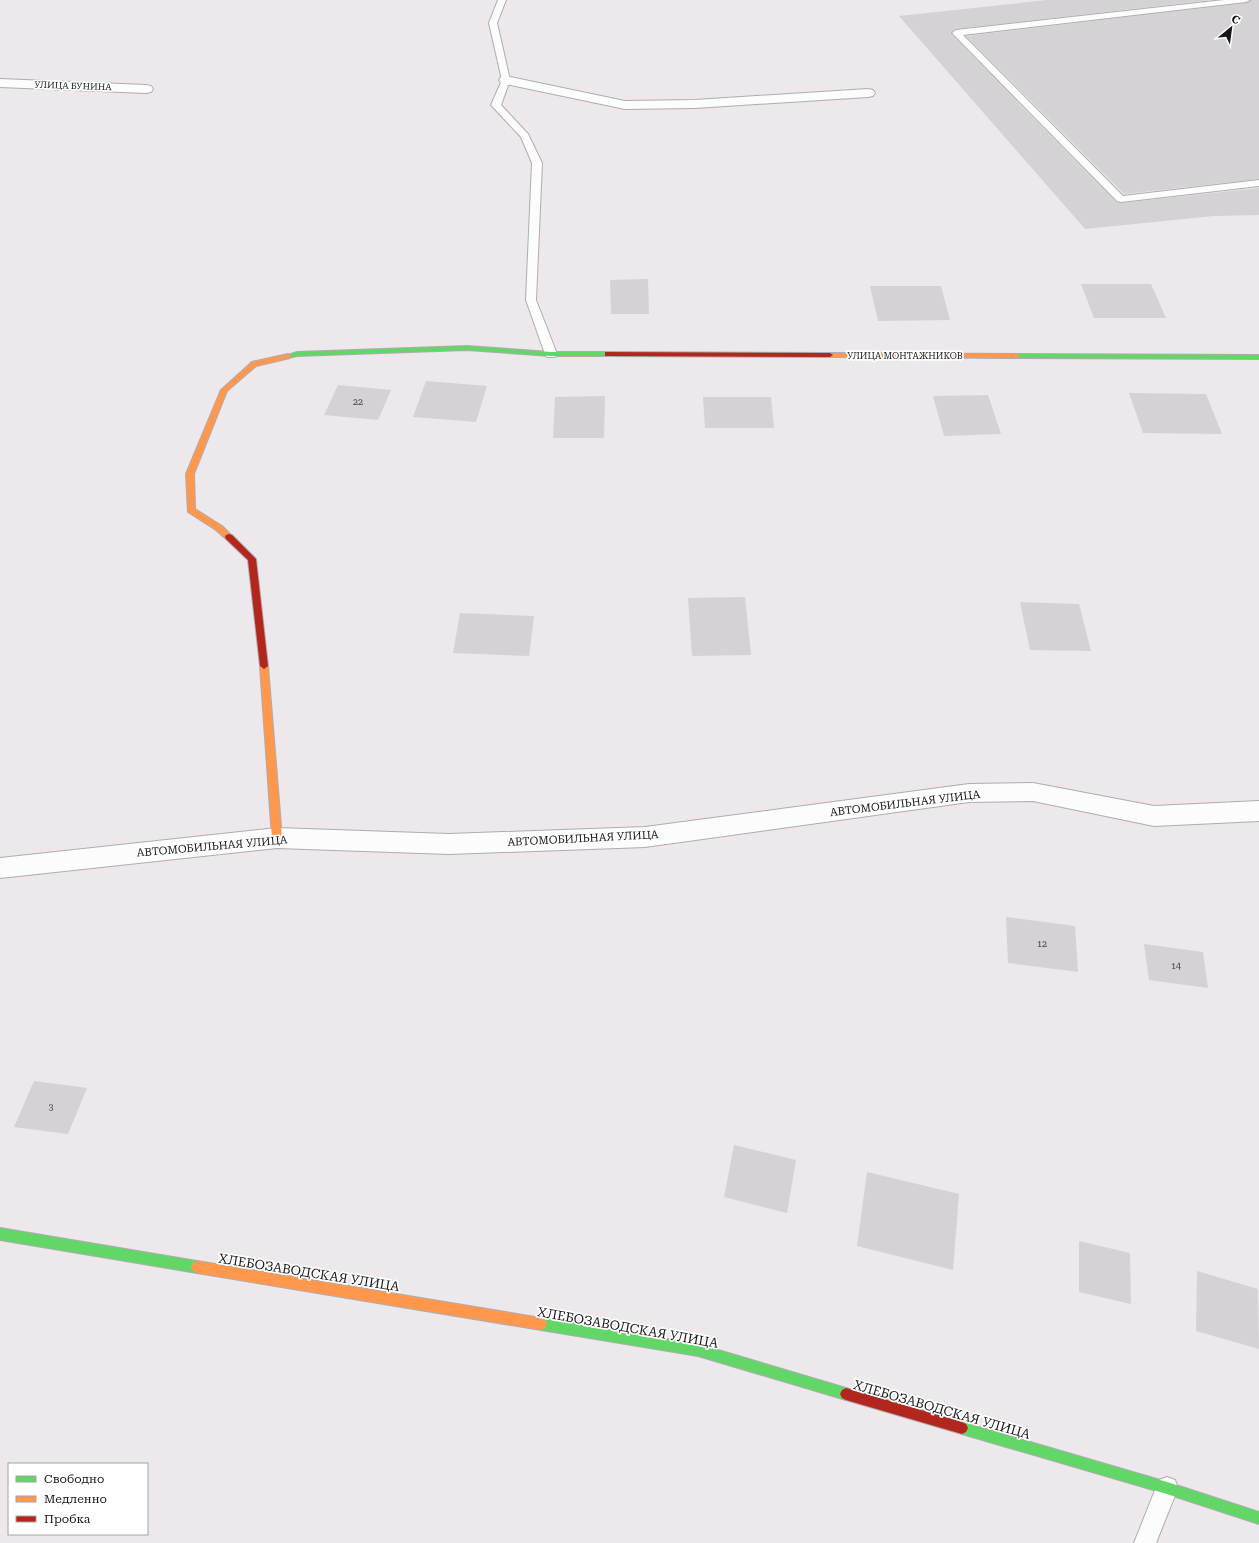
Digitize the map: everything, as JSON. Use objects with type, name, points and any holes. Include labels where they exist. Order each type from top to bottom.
[{"type":"street","points":[[506,80],[625,105],[695,104],[868,93]]},
{"type":"street","name":"УЛИЦА БУНИНА","points":[[0,83],[146,89]]},
{"type":"street","name":"УЛИЦА МОНТАЖНИКОВ","points":[[277,838],[262,646],[252,559],[219,528],[191,510],[190,474],[224,390],[254,364],[297,354],[467,348],[551,354],[1259,357]]},
{"type":"street","name":"АВТОМОБИЛЬНАЯ УЛИЦА","points":[[0,868],[277,838],[449,844],[645,837],[969,793],[1033,792],[1154,816],[1259,811]]},
{"type":"street","name":"ХЛЕБОЗАВОДСКАЯ УЛИЦА","points":[[0,1234],[698,1350],[1167,1488],[1259,1518]]},
{"type":"lane","points":[[502,0],[492,23],[506,80],[496,105],[525,136],[537,164],[531,300],[551,354]]},
{"type":"lane","points":[[1246,0],[956,33],[1121,199],[1259,183]]},
{"type":"lane","points":[[1145,1543],[1167,1488]]},
{"type":"building","points":[[1047,0],[1211,0],[956,29],[950,33],[1116,202],[1121,203],[1259,188],[1259,215],[1214,216],[1085,229],[899,16]]},
{"type":"building","points":[[1251,0],[1259,0],[1259,179],[1124,194],[966,36],[1246,3]]},
{"type":"building","points":[[648,279],[649,314],[611,314],[610,280]]},
{"type":"building","points":[[1081,284],[1151,284],[1166,318],[1094,318]]},
{"type":"building","points":[[870,286],[941,286],[950,320],[878,321]]},
{"type":"building","points":[[426,381],[487,386],[476,422],[413,417]]},
{"type":"building","points":[[338,385],[391,390],[378,420],[324,415]]},
{"type":"building","points":[[1129,393],[1206,394],[1222,434],[1143,433]]},
{"type":"building","points":[[988,395],[1001,434],[944,436],[933,396]]},
{"type":"building","points":[[605,396],[604,438],[553,438],[555,397]]},
{"type":"building","points":[[703,397],[771,397],[774,428],[705,428]]},
{"type":"building","points":[[745,597],[751,655],[692,656],[688,598]]},
{"type":"building","points":[[1020,602],[1079,604],[1091,651],[1030,650]]},
{"type":"building","points":[[460,613],[534,616],[529,656],[453,653]]},
{"type":"building","points":[[1006,917],[1075,926],[1078,972],[1008,963]]},
{"type":"building","points":[[1144,944],[1203,952],[1208,988],[1149,980]]},
{"type":"building","points":[[34,1081],[87,1088],[68,1134],[14,1127]]},
{"type":"building","points":[[734,1145],[796,1160],[787,1213],[724,1197]]},
{"type":"building","points":[[867,1172],[959,1194],[953,1270],[857,1246]]},
{"type":"building","points":[[1079,1241],[1130,1253],[1131,1304],[1079,1292]]},
{"type":"building","points":[[1197,1271],[1258,1289],[1259,1349],[1196,1331]]},
{"type":"traffic: fast","points":[[288,356],[297,354],[467,348],[551,354],[607,354]]},
{"type":"traffic: fast","points":[[1017,356],[1259,357]]},
{"type":"traffic: fast","points":[[0,1234],[197,1267]]},
{"type":"traffic: fast","points":[[541,1324],[698,1350],[846,1394]]},
{"type":"traffic: fast","points":[[962,1428],[1167,1488],[1259,1518]]},
{"type":"traffic: slow","points":[[830,355],[1017,356]]},
{"type":"traffic: slow","points":[[229,537],[219,528],[191,510],[190,474],[224,390],[254,364],[288,356]]},
{"type":"traffic: slow","points":[[264,666],[277,838]]},
{"type":"traffic: slow","points":[[197,1267],[541,1324]]},
{"type":"traffic: jam","points":[[607,354],[830,355]]},
{"type":"traffic: jam","points":[[229,537],[252,559],[264,666]]},
{"type":"traffic: jam","points":[[846,1394],[962,1428]]}]
